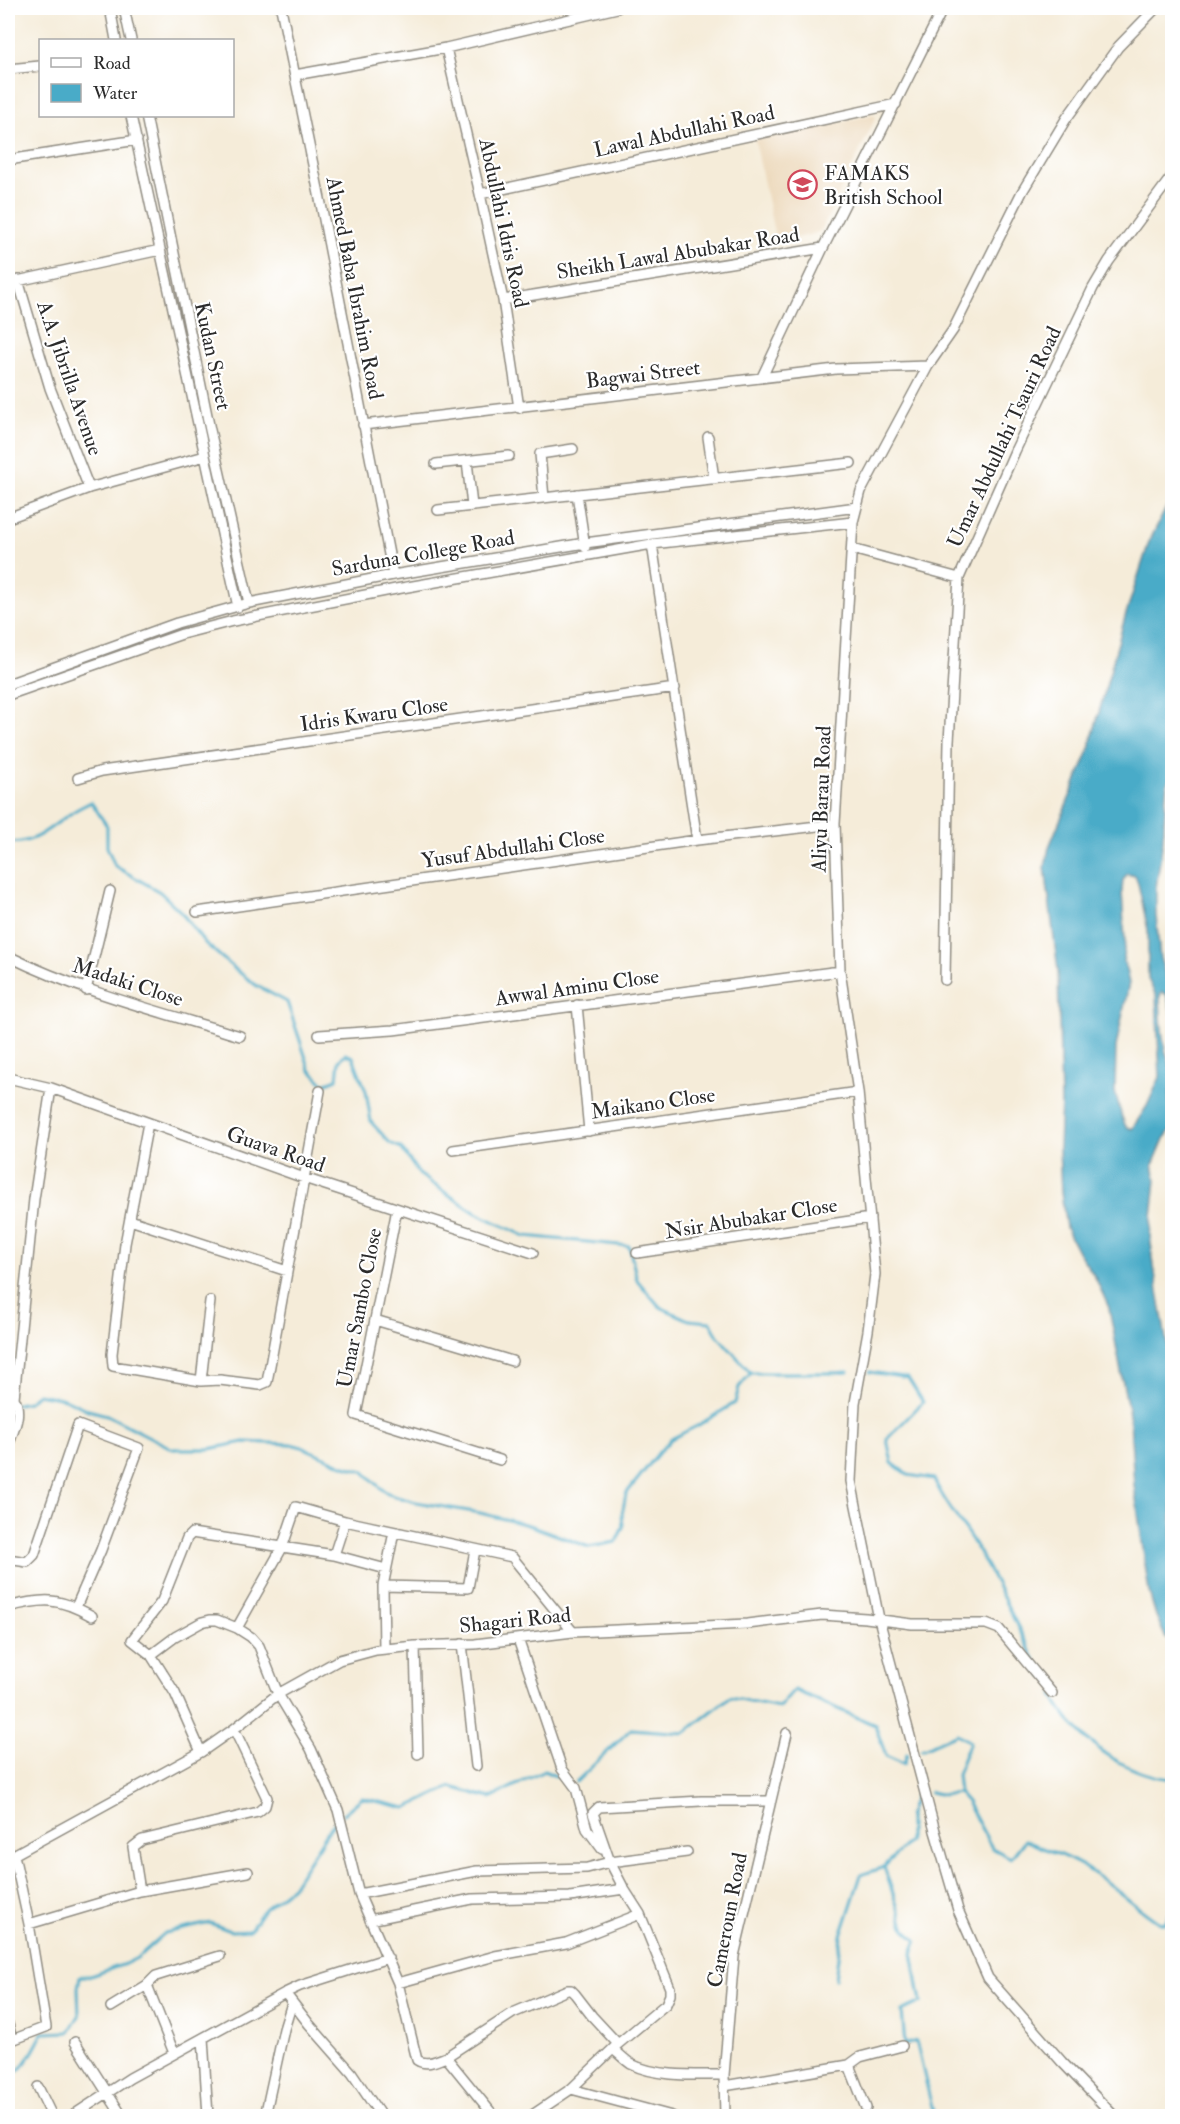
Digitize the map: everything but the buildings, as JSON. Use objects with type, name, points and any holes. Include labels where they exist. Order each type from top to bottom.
[{"type":"street","points":[[110,8],[116,39]]},
{"type":"street","points":[[124,8],[130,39]]},
{"type":"street","name":"Ahmed Baba Ibrahim Road","points":[[281,8],[393,575]]},
{"type":"street","points":[[295,75],[446,48],[617,8]]},
{"type":"street","points":[[762,377],[823,248],[943,8]]},
{"type":"street","name":"Aliyu Barau Road","points":[[1114,2116],[1062,2062],[988,1978],[958,1910],[879,1619],[851,1481],[855,1403],[868,1331],[875,1274],[858,1092],[840,971],[835,824],[853,522],[861,491],[928,366],[953,330],[1022,192],[1066,119],[1118,46],[1156,8]]},
{"type":"street","name":"Abdullahi Idris Road","points":[[446,48],[503,300],[519,408]]},
{"type":"street","points":[[8,69],[39,66]]},
{"type":"street","name":"Lawal Abdullahi Road","points":[[480,194],[896,104]]},
{"type":"street","points":[[131,117],[238,607]]},
{"type":"street","name":"Kudan Street","points":[[146,117],[208,419],[249,603]]},
{"type":"street","points":[[8,160],[136,140]]},
{"type":"street","name":"Umar Abdullahi Tsauri Road","points":[[945,980],[950,741],[959,578],[1015,451],[1093,288],[1109,261],[1173,176]]},
{"type":"street","name":"Sheikh Lawal Abubakar Road","points":[[503,300],[823,248]]},
{"type":"street","points":[[8,283],[160,250]]},
{"type":"street","name":"A.A. Jibrilla Avenue","points":[[18,280],[50,388],[89,488]]},
{"type":"street","name":"Bagwai Street","points":[[363,425],[836,369],[928,366]]},
{"type":"street","points":[[708,437],[714,479]]},
{"type":"street","points":[[544,498],[540,453],[573,449]]},
{"type":"street","points":[[8,518],[89,488],[204,456]]},
{"type":"street","points":[[436,464],[509,456]]},
{"type":"street","points":[[467,461],[472,506]]},
{"type":"street","points":[[438,510],[851,463]]},
{"type":"street","points":[[577,494],[587,555]]},
{"type":"street","name":"Sarduna College Road","points":[[8,684],[177,623],[249,603],[393,575],[585,543],[857,507]]},
{"type":"street","name":"Sarduna College Road","points":[[8,695],[182,633],[213,626],[396,589],[652,544],[853,522]]},
{"type":"street","points":[[652,544],[697,840]]},
{"type":"street","points":[[852,549],[959,578]]},
{"type":"street","name":"Idris Kwaru Close","points":[[78,778],[102,771],[675,688]]},
{"type":"street","name":"Yusuf Abdullahi Close","points":[[196,912],[697,840],[835,824]]},
{"type":"street","points":[[86,990],[110,891]]},
{"type":"street","name":"Madaki Close","points":[[8,956],[86,990],[240,1036]]},
{"type":"street","name":"Awwal Aminu Close","points":[[319,1035],[393,1030],[840,971]]},
{"type":"street","points":[[577,1005],[589,1131]]},
{"type":"street","name":"Guava Road","points":[[8,1078],[51,1088],[304,1178],[533,1253]]},
{"type":"street","points":[[8,1446],[18,1416],[18,1404],[14,1398],[34,1199],[51,1088]]},
{"type":"street","points":[[148,1123],[125,1244],[111,1354],[113,1366],[201,1382],[220,1380],[260,1385],[267,1382],[320,1091]]},
{"type":"street","name":"Maikano Close","points":[[453,1150],[858,1092]]},
{"type":"street","name":"Umar Sambo Close","points":[[397,1209],[356,1414],[500,1460]]},
{"type":"street","name":"Nsir Abubakar Close","points":[[637,1253],[870,1218]]},
{"type":"street","points":[[130,1220],[287,1271]]},
{"type":"street","points":[[201,1382],[210,1301]]},
{"type":"street","points":[[375,1320],[512,1361]]},
{"type":"street","points":[[8,1559],[27,1562],[34,1555],[78,1425],[139,1448],[76,1607]]},
{"type":"street","points":[[237,1628],[282,1548],[296,1507],[345,1521],[512,1557],[573,1632]]},
{"type":"street","points":[[334,1556],[345,1521]]},
{"type":"street","points":[[384,1649],[383,1586],[394,1532],[397,1533]]},
{"type":"street","points":[[201,1752],[175,1693],[151,1655],[132,1640],[162,1601],[187,1538],[192,1533],[334,1556],[386,1569]]},
{"type":"street","points":[[383,1586],[468,1588],[475,1550]]},
{"type":"street","points":[[8,1607],[54,1600],[76,1607],[92,1616]]},
{"type":"street","name":"Shagari Road","points":[[10,1856],[201,1752],[278,1694],[339,1660],[384,1649],[518,1639],[573,1632],[747,1624],[822,1615],[912,1624],[986,1624],[999,1629],[1052,1693]]},
{"type":"street","points":[[151,1655],[175,1637],[202,1622],[217,1620],[237,1628],[251,1637],[259,1646],[278,1694],[311,1749],[338,1810],[359,1894],[398,1983],[417,2060],[429,2063],[446,2057],[513,2013],[571,1990],[631,2064],[675,2074],[724,2075]]},
{"type":"street","points":[[518,1639],[562,1769],[572,1783],[587,1829],[610,1862]]},
{"type":"street","points":[[462,1644],[476,1766]]},
{"type":"street","points":[[415,1646],[418,1754]]},
{"type":"street","points":[[140,1891],[133,1847],[142,1840],[258,1812],[265,1806],[267,1798],[234,1729]]},
{"type":"street","name":"Cameroun Road","points":[[725,2116],[724,2075],[734,1956],[787,1733]]},
{"type":"street","points":[[531,2116],[571,2089],[616,2046],[666,2004],[670,1995],[670,1988],[640,1914],[610,1862],[593,1814],[599,1807],[701,1801],[771,1800]]},
{"type":"street","points":[[359,1894],[477,1871],[587,1868],[610,1862],[687,1852]]},
{"type":"street","points":[[8,2024],[12,2040],[46,2027],[29,1924],[10,1856]]},
{"type":"street","points":[[29,1924],[140,1891],[248,1872]]},
{"type":"street","points":[[370,1920],[472,1899],[570,1897],[624,1889]]},
{"type":"street","points":[[398,1983],[495,1956],[566,1943],[640,1914]]},
{"type":"street","points":[[111,2007],[147,1985],[156,1976],[220,1956]]},
{"type":"street","points":[[72,2116],[130,2078],[285,1993],[388,1958]]},
{"type":"street","points":[[147,1985],[174,2053]]},
{"type":"street","points":[[285,1993],[352,2073],[381,2116]]},
{"type":"street","points":[[265,2116],[292,2003]]},
{"type":"street","points":[[203,2038],[208,2116]]},
{"type":"street","points":[[75,2042],[122,2116]]},
{"type":"street","points":[[724,2086],[849,2065],[860,2057],[902,2046]]},
{"type":"street","points":[[446,2057],[494,2116]]},
{"type":"street","points":[[849,2065],[866,2108]]},
{"type":"street","points":[[38,2087],[52,2116]]},
{"type":"street","points":[[571,2089],[672,2116]]},
{"type":"shaded area","name":"FAMAKS British School","points":[[873,115],[876,117],[821,231],[776,242],[755,140]]},
{"type":"water","points":[[1172,496],[1172,775],[1166,792],[1163,841],[1156,888],[1156,915],[1160,958],[1172,996],[1172,1014],[1166,994],[1162,992],[1160,996],[1164,1043],[1172,1072],[1169,1101],[1172,1128],[1164,1139],[1153,1165],[1156,1180],[1150,1235],[1172,1375],[1172,1644],[1165,1636],[1156,1616],[1149,1592],[1134,1485],[1130,1420],[1109,1308],[1095,1277],[1066,1228],[1059,1148],[1061,1102],[1058,971],[1045,867],[1049,847],[1088,753],[1125,617],[1149,542]],"holes":[[[1127,874],[1135,876],[1148,930],[1148,979],[1156,996],[1160,1077],[1147,1106],[1132,1129],[1126,1127],[1115,1092],[1116,1047],[1129,983],[1123,957],[1125,942],[1123,880]]]},
{"type":"waterway","points":[[8,842],[33,838],[91,802],[107,826],[107,847],[115,866],[160,892],[180,911],[205,943],[235,969],[257,986],[287,1002],[310,1070],[324,1084],[337,1079],[339,1061],[345,1054],[353,1057],[366,1091],[371,1122],[390,1143],[401,1148],[419,1174],[476,1213],[525,1236],[629,1246],[637,1280],[660,1307],[689,1320],[710,1322],[718,1336],[751,1373],[848,1372]]},
{"type":"waterway","points":[[870,1372],[908,1378],[923,1402],[887,1439],[892,1463],[908,1475],[934,1479],[984,1561],[1043,1676]]},
{"type":"waterway","points":[[8,1406],[28,1402],[38,1394],[65,1399],[88,1410],[107,1415],[173,1449],[209,1449],[244,1442],[291,1444],[363,1471],[393,1496],[532,1526],[589,1547],[616,1542],[623,1527],[622,1514],[626,1494],[660,1451],[671,1439],[735,1403],[739,1387],[751,1373]]},
{"type":"waterway","points":[[576,1782],[631,1729],[684,1733],[730,1697],[779,1707],[794,1690],[875,1725],[886,1756],[904,1764],[907,1754]]},
{"type":"waterway","points":[[1053,1695],[1074,1726],[1103,1752],[1136,1770],[1172,1779]]},
{"type":"waterway","points":[[921,1750],[957,1734],[970,1742],[957,1774],[959,1793],[967,1802],[992,1848],[1011,1858],[1025,1840],[1086,1868],[1158,1922],[1165,1924],[1172,1909]]},
{"type":"waterway","points":[[343,1814],[362,1798],[406,1808],[451,1787],[490,1798],[544,1771],[567,1781]]},
{"type":"waterway","points":[[930,1792],[944,1795],[959,1793]]},
{"type":"waterway","points":[[835,1979],[841,1936],[861,1875],[884,1867],[909,1841],[909,1814],[916,1794]]},
{"type":"waterway","points":[[8,2076],[25,2064],[43,2033],[69,2032],[79,2016],[80,1976],[90,1976],[137,1958],[165,1933],[210,1923],[231,1931],[250,1930],[264,1909],[292,1887],[338,1819]]},
{"type":"waterway","points":[[884,1867],[905,1929],[917,1940],[912,1953],[921,2002],[902,2011],[905,2045],[916,2041],[934,2116]]},
{"type":"place","name":"FAMAKS British School","points":[[803,185]]}]
